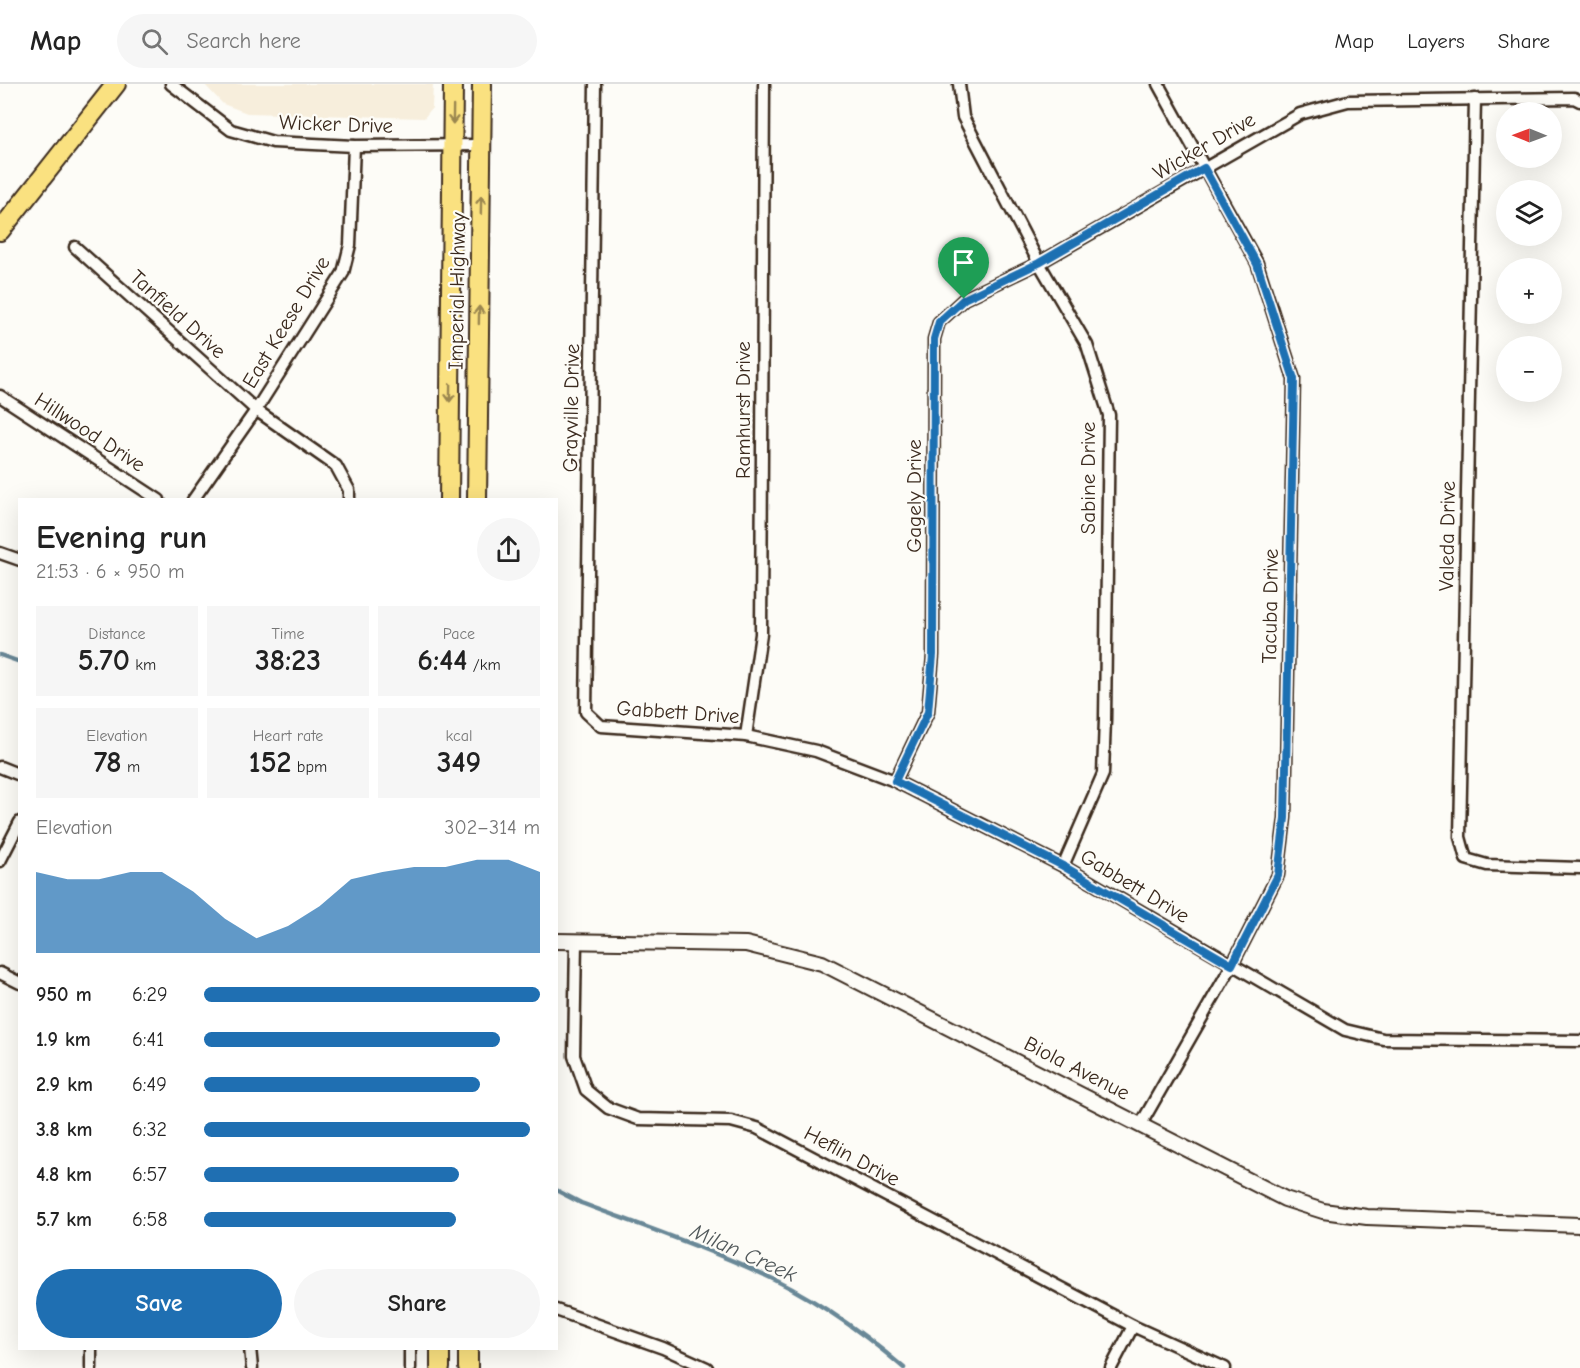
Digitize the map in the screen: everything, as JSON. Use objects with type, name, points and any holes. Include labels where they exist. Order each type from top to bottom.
[{"type":"main road","points":[[0,231],[116,84]]},
{"type":"main road","name":"Imperial Highway","points":[[449,498],[453,84]]},
{"type":"main road","name":"Imperial Highway","points":[[477,498],[482,84]]},
{"type":"main road","points":[[440,1350],[440,1368]]},
{"type":"main road","points":[[468,1350],[468,1368]]},
{"type":"street","name":"Wicker Drive","points":[[171,84],[231,130],[273,142],[354,146],[481,145]]},
{"type":"street","name":"Grayville Drive","points":[[595,84],[586,711],[601,726]]},
{"type":"street","name":"Ramhurst Drive","points":[[746,736],[761,634],[764,84]]},
{"type":"street","name":"Sabine Drive","points":[[960,84],[963,117],[1039,263],[1087,345],[1109,415],[1106,719],[1103,774],[1063,866]]},
{"type":"street","name":"Tacuba Drive","points":[[1141,1124],[1232,965],[1278,875],[1285,818],[1294,379],[1257,264],[1158,84]]},
{"type":"street","name":"Wicker Drive","points":[[1039,263],[1300,114],[1348,101],[1574,98],[1580,100]]},
{"type":"street","name":"Valeda Drive","points":[[1475,99],[1460,837],[1466,859],[1488,865],[1580,868]]},
{"type":"street","name":"East Keese Drive","points":[[194,498],[256,410],[343,273],[350,245],[354,146]]},
{"type":"street","name":"Tanfield Drive","points":[[75,247],[256,410],[336,466],[349,490],[349,498]]},
{"type":"street","name":"Gagely Drive","points":[[895,781],[928,712],[933,655],[934,339],[939,322],[964,299],[1039,263]]},
{"type":"street","name":"Hillwood Drive","points":[[0,396],[156,498]]},
{"type":"street","points":[[0,553],[18,559]]},
{"type":"street","name":"Gabbett Drive","points":[[601,726],[746,736],[816,751],[895,781],[1063,866],[1345,1030],[1383,1039],[1580,1041]]},
{"type":"street","points":[[0,767],[18,774]]},
{"type":"street","points":[[0,861],[18,826]]},
{"type":"street","name":"Biola Avenue","points":[[558,941],[746,944],[822,963],[1285,1198],[1323,1211],[1367,1217],[1580,1225]]},
{"type":"street","name":"Heflin Drive","points":[[576,942],[574,1056],[586,1090],[608,1108],[638,1119],[731,1121],[757,1128],[1133,1326],[1225,1368]]},
{"type":"street","points":[[0,973],[18,982]]},
{"type":"street","points":[[558,1311],[663,1347],[707,1368]]},
{"type":"street","points":[[1111,1368],[1133,1326]]},
{"type":"street","points":[[91,1350],[91,1368]]},
{"type":"street","points":[[250,1350],[252,1368]]},
{"type":"street","points":[[410,1368],[411,1350]]},
{"type":"shaded area","points":[[204,84],[433,84],[432,108],[424,118],[247,113],[223,104]]},
{"type":"waterway","name":"Milan Creek","points":[[0,655],[18,661]]},
{"type":"waterway","name":"Milan Creek","points":[[558,1191],[581,1203],[713,1252],[776,1280],[834,1314],[904,1368]]},
{"type":"route","points":[[1204,168],[1257,264],[1294,379],[1285,818],[1278,875],[1232,965],[1063,866],[895,781],[928,712],[933,655],[934,339],[939,322],[964,299],[1039,263],[1204,168]]}]
